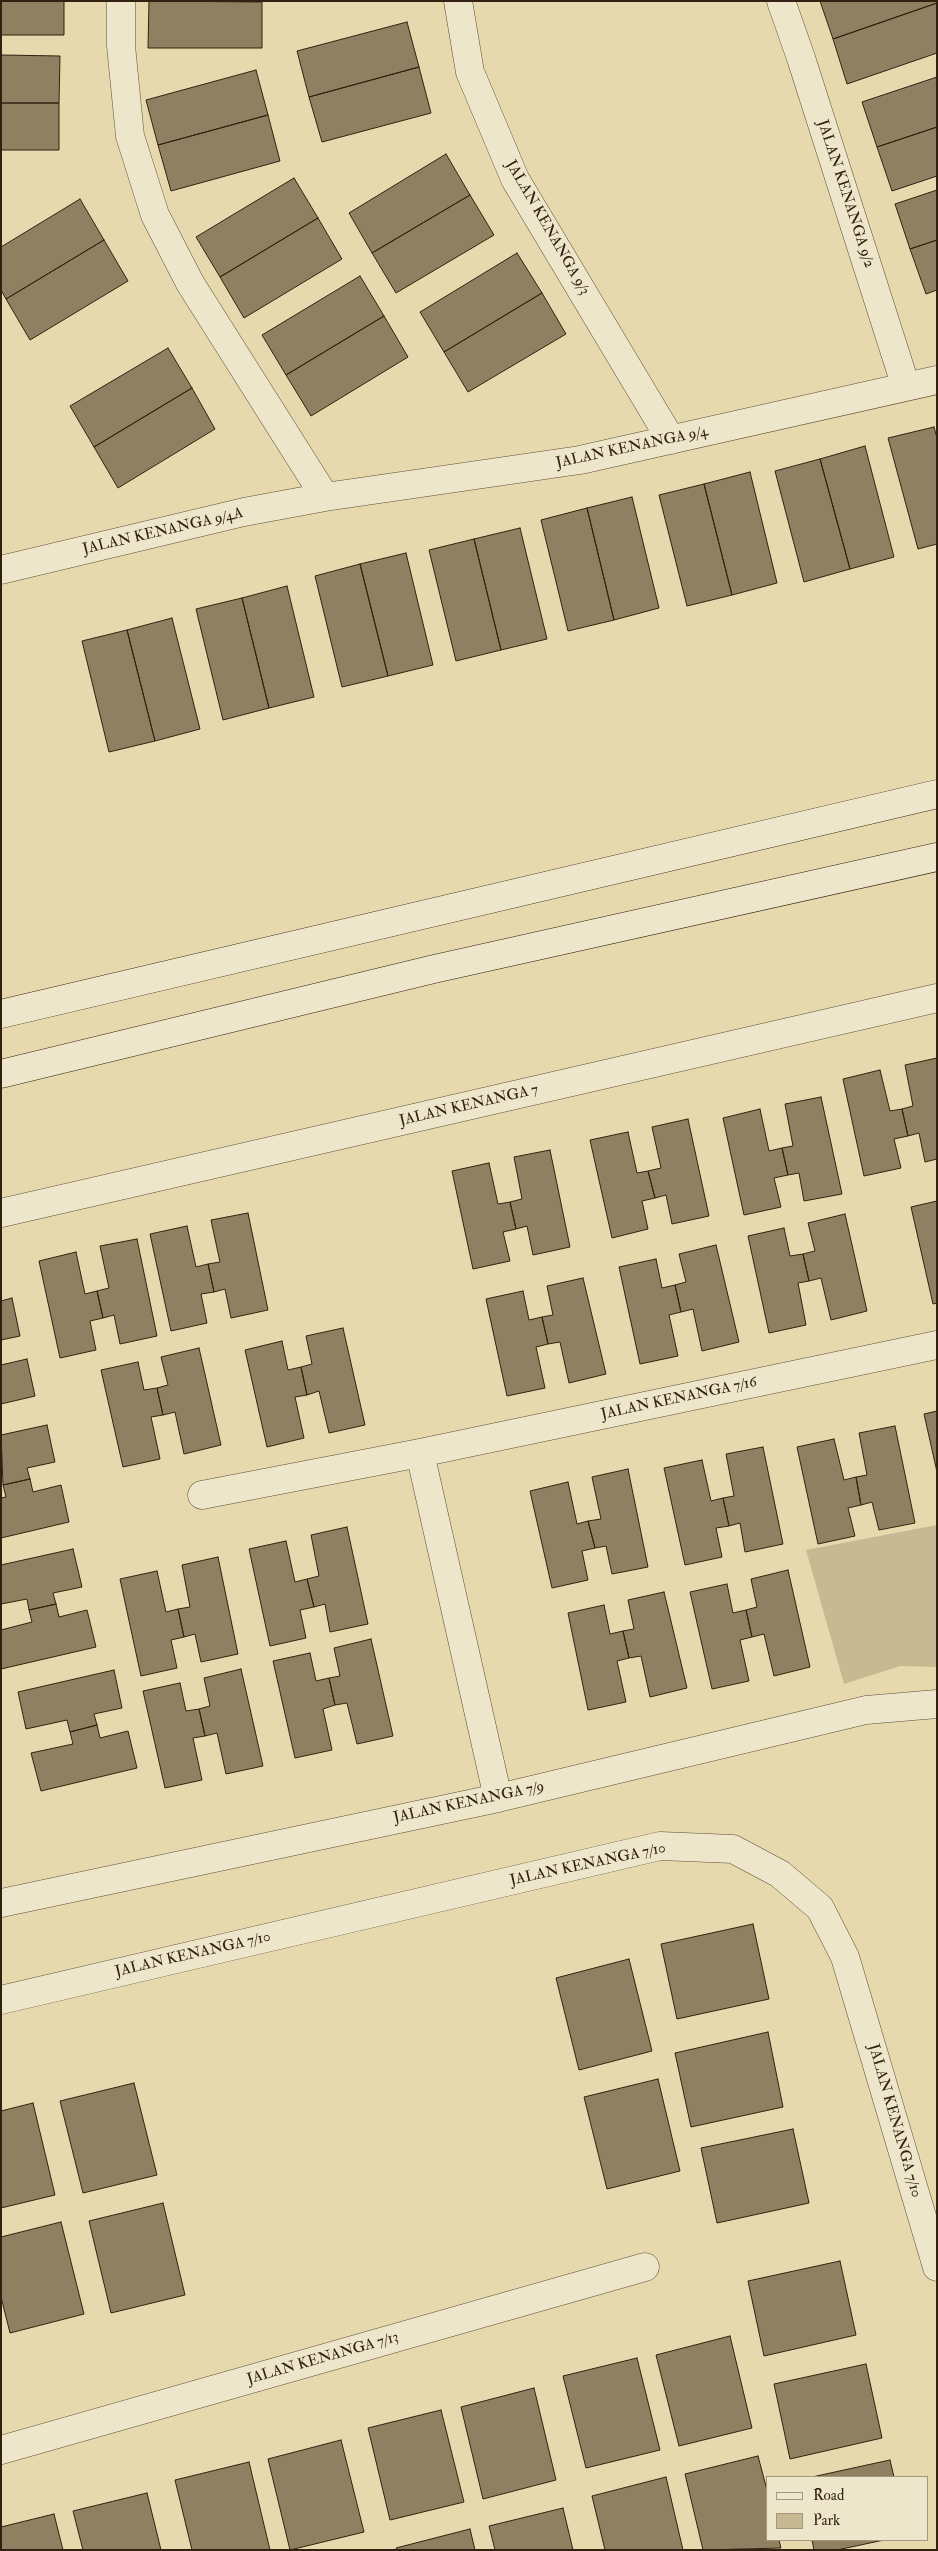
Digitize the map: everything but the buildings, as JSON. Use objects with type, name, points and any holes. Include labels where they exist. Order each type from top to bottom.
[{"type":"street","points":[[121,1],[121,46],[130,136],[155,215],[190,283],[325,497]]},
{"type":"street","name":"JALAN KENANGA 9/3","points":[[458,1],[470,72],[515,179],[671,440]]},
{"type":"street","name":"JALAN KENANGA 9/2","points":[[781,1],[801,58],[906,388]]},
{"type":"street","name":"JALAN KENANGA 9/4","points":[[325,497],[580,460],[937,380]]},
{"type":"street","name":"JALAN KENANGA 9/4A","points":[[1,570],[244,512],[325,497]]},
{"type":"street","points":[[1,1014],[937,794]]},
{"type":"street","points":[[1,1074],[444,966],[937,857]]},
{"type":"street","name":"JALAN KENANGA 7","points":[[1,1213],[937,998]]},
{"type":"street","name":"JALAN KENANGA 7/16","points":[[202,1495],[420,1453],[937,1346]]},
{"type":"street","points":[[420,1453],[498,1798]]},
{"type":"street","name":"JALAN KENANGA 7/9","points":[[1,1903],[498,1798],[866,1710],[937,1704]]},
{"type":"street","name":"JALAN KENANGA 7/10","points":[[1,2000],[660,1846],[733,1849],[780,1874],[820,1908],[845,1957],[937,2267]]},
{"type":"street","name":"JALAN KENANGA 7/13","points":[[1,2450],[645,2267]]},
{"type":"green space","points":[[937,1525],[937,1667],[900,1666],[844,1684],[806,1550]]}]
